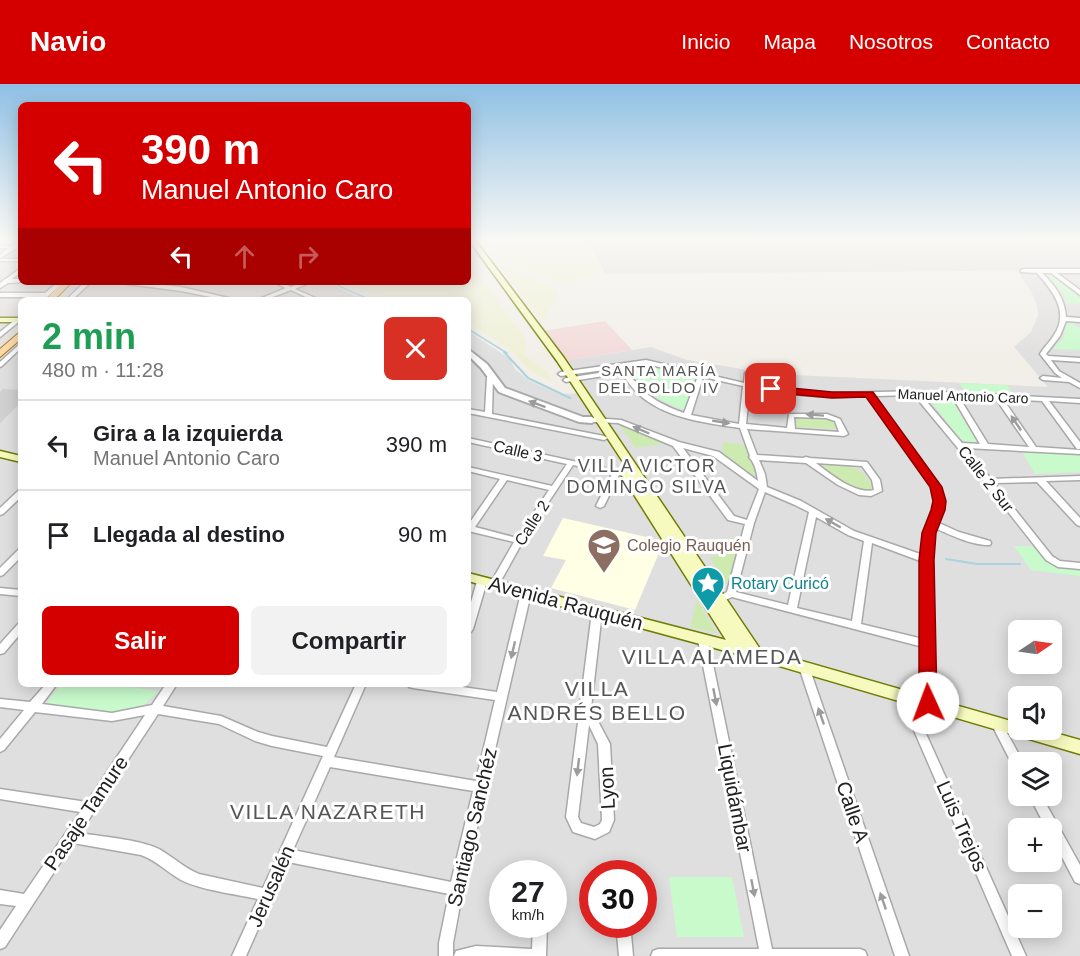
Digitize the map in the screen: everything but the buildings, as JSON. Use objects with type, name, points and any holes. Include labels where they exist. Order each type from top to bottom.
[{"type":"main road","points":[[494,280],[568,376]]},
{"type":"main road","points":[[502,280],[596,419],[627,475]]},
{"type":"main road","points":[[47,297],[64,285]]},
{"type":"main road","points":[[61,297],[75,285]]},
{"type":"main road","points":[[0,320],[18,328]]},
{"type":"main road","points":[[0,344],[18,330]]},
{"type":"main road","points":[[0,354],[18,332]]},
{"type":"main road","points":[[596,419],[604,438],[627,475],[720,599],[755,653]]},
{"type":"main road","points":[[0,453],[18,458]]},
{"type":"main road","name":"Avenida Rauquén","points":[[482,581],[755,653],[1080,747]]},
{"type":"main road","points":[[720,599],[739,649]]},
{"type":"street","points":[[0,286],[4,280]]},
{"type":"street","points":[[1045,280],[1059,297],[1063,319],[1058,335],[1043,351],[1057,372],[1080,386]]},
{"type":"street","points":[[1063,280],[1080,293]]},
{"type":"street","points":[[0,300],[3,295],[47,297],[58,285]]},
{"type":"street","points":[[72,297],[85,285]]},
{"type":"street","points":[[150,285],[220,297]]},
{"type":"street","points":[[284,285],[310,297]]},
{"type":"street","points":[[268,297],[300,285]]},
{"type":"street","points":[[1063,319],[1078,322]]},
{"type":"street","points":[[0,335],[18,330]]},
{"type":"street","points":[[0,365],[18,333]]},
{"type":"street","points":[[471,354],[484,366],[502,390],[511,395],[582,420],[619,421],[676,444],[716,454],[763,488],[813,511],[851,533],[927,560]]},
{"type":"street","points":[[1046,358],[1080,360]]},
{"type":"street","name":"Manuel Antonio Caro","points":[[568,376],[651,362],[746,385],[802,393],[954,394],[1080,401]]},
{"type":"street","points":[[621,368],[645,396],[663,408],[742,425],[844,434],[838,420],[827,416],[791,415],[791,429]]},
{"type":"street","points":[[748,373],[742,425],[763,488],[720,599],[792,610],[926,645]]},
{"type":"street","points":[[687,415],[701,375]]},
{"type":"street","points":[[488,415],[490,377]]},
{"type":"street","points":[[1043,378],[1080,380]]},
{"type":"street","name":"Calle 2 Sur","points":[[916,393],[1049,558],[1058,564],[1080,566]]},
{"type":"street","points":[[870,394],[936,487],[939,501],[932,523],[927,560],[928,703]]},
{"type":"street","points":[[954,394],[985,446]]},
{"type":"street","points":[[998,397],[1034,449]]},
{"type":"street","points":[[1044,399],[1080,447]]},
{"type":"street","points":[[471,412],[604,438]]},
{"type":"street","name":"Calle 3","points":[[471,441],[627,475]]},
{"type":"street","points":[[676,444],[731,518],[750,523]]},
{"type":"street","points":[[960,445],[1080,452]]},
{"type":"street","points":[[753,457],[806,459],[864,464],[876,480],[878,490],[875,493],[860,492],[826,475],[806,459]]},
{"type":"street","name":"Calle 2","points":[[471,619],[482,581],[519,542],[571,463]]},
{"type":"street","points":[[471,470],[554,489]]},
{"type":"street","points":[[600,506],[627,475]]},
{"type":"street","points":[[471,526],[505,477]]},
{"type":"street","points":[[987,481],[1080,478]]},
{"type":"street","points":[[1039,479],[1080,523]]},
{"type":"street","points":[[0,512],[18,496]]},
{"type":"street","points":[[792,610],[813,511]]},
{"type":"street","points":[[932,523],[956,534],[987,543]]},
{"type":"street","points":[[471,530],[519,542]]},
{"type":"street","points":[[856,626],[868,540]]},
{"type":"street","points":[[0,573],[18,555]]},
{"type":"street","points":[[0,591],[18,593]]},
{"type":"street","name":"Santiago Sanchéz","points":[[446,956],[446,943],[456,889],[526,593]]},
{"type":"street","name":"Lyon","points":[[585,709],[601,735],[605,753],[608,820],[605,828],[595,832],[577,828],[572,817],[585,709],[597,612]]},
{"type":"street","points":[[0,650],[18,630]]},
{"type":"street","name":"Liquidámbar","points":[[703,640],[767,955]]},
{"type":"street","name":"Calle A","points":[[804,668],[902,956]]},
{"type":"street","points":[[0,747],[49,687]]},
{"type":"street","name":"Pasaje Tamure","points":[[0,942],[170,687]]},
{"type":"street","name":"Jerusalén","points":[[239,956],[360,687]]},
{"type":"street","points":[[451,687],[502,697]]},
{"type":"street","name":"Luis Trejos","points":[[904,696],[1019,956]]},
{"type":"street","points":[[0,703],[112,717],[155,709],[221,720],[263,739],[328,757],[481,787]]},
{"type":"street","points":[[996,723],[1012,752]]},
{"type":"street","points":[[0,794],[90,808]]},
{"type":"street","points":[[1041,806],[1080,878]]},
{"type":"street","points":[[70,837],[141,849],[155,854],[185,875],[267,895]]},
{"type":"street","points":[[285,855],[456,889]]},
{"type":"street","points":[[0,897],[27,901]]},
{"type":"street","points":[[539,956],[540,938]]},
{"type":"street","points":[[624,938],[626,956]]},
{"type":"street","points":[[461,956],[476,953],[533,956]]},
{"type":"street","points":[[658,956],[860,956]]},
{"type":"shaded area","points":[[0,280],[18,280],[18,285],[333,285],[360,297],[18,297],[18,687],[471,687],[471,333],[510,359],[515,369],[528,380],[559,394],[589,393],[566,361],[651,347],[687,360],[773,374],[1048,387],[1014,347],[1031,332],[1038,316],[1032,293],[1023,280],[1080,280],[1080,956],[0,956]]},
{"type":"shaded area","points":[[471,280],[483,280],[524,336],[526,344],[524,355],[548,372],[552,382],[532,372],[511,350],[471,325],[471,297],[391,297],[372,294],[347,285],[471,285]]},
{"type":"shaded area","points":[[510,280],[537,280],[558,288],[556,300],[542,322]]},
{"type":"shaded area","points":[[552,280],[582,280],[566,285]]},
{"type":"shaded area","points":[[605,321],[632,350],[566,361],[543,331]]},
{"type":"shaded area","points":[[3,389],[18,390],[18,405],[0,423],[0,392]]},
{"type":"shaded area","name":"Colegio Rauquén","points":[[563,518],[664,541],[635,610],[551,588],[566,560],[543,556]]},
{"type":"green space","points":[[1052,280],[1060,280],[1080,296],[1080,304],[1067,304],[1063,294]]},
{"type":"green space","points":[[1067,323],[1073,323],[1080,329],[1080,350],[1053,349],[1063,338]]},
{"type":"green space","points":[[645,362],[696,375],[685,410],[664,402],[650,393],[624,365]]},
{"type":"green space","points":[[959,383],[1007,385],[1014,394],[965,391]]},
{"type":"green space","points":[[927,396],[950,397],[977,442],[967,442],[959,438]]},
{"type":"green space","points":[[795,416],[824,417],[835,421],[839,427],[833,429],[798,427],[795,425]]},
{"type":"green space","points":[[619,425],[666,443],[636,448]]},
{"type":"green space","points":[[723,442],[746,445],[756,474],[750,474],[722,454]]},
{"type":"green space","points":[[1022,451],[1080,455],[1080,472],[1035,474]]},
{"type":"green space","points":[[822,464],[858,469],[868,479],[872,487],[871,491],[862,491],[820,469]]},
{"type":"green space","points":[[742,536],[727,585],[710,557],[731,553],[723,540]]},
{"type":"green space","points":[[1014,546],[1032,546],[1056,567],[1080,569],[1080,576],[1031,570]]},
{"type":"green space","points":[[697,599],[716,633],[690,627]]},
{"type":"green space","points":[[59,687],[129,687],[159,691],[138,711],[119,716],[41,710]]},
{"type":"green space","points":[[669,877],[732,877],[744,937],[677,937]]},
{"type":"waterway","points":[[337,285],[364,297]]},
{"type":"waterway","points":[[471,331],[507,353]]},
{"type":"waterway","points":[[504,352],[528,378],[570,398]]},
{"type":"waterway","points":[[946,559],[977,564],[1020,564]]},
{"type":"place","name":"Colegio Rauquén","points":[[604,574]]},
{"type":"place","name":"Rotary Curicó","points":[[708,612]]},
{"type":"district","name":"SANTA MARÍA DEL BOLDO IV","points":[[659,378]]},
{"type":"district","name":"VILLA VICTOR DOMINGO SILVA","points":[[647,476]]},
{"type":"district","name":"VILLA ALAMEDA","points":[[712,656]]},
{"type":"district","name":"VILLA ANDRÉS BELLO","points":[[597,700]]},
{"type":"district","name":"VILLA NAZARETH","points":[[328,811]]},
{"type":"route","points":[[771,389],[832,395],[870,394],[936,487],[938,510],[929,533],[927,560],[928,703]]}]
